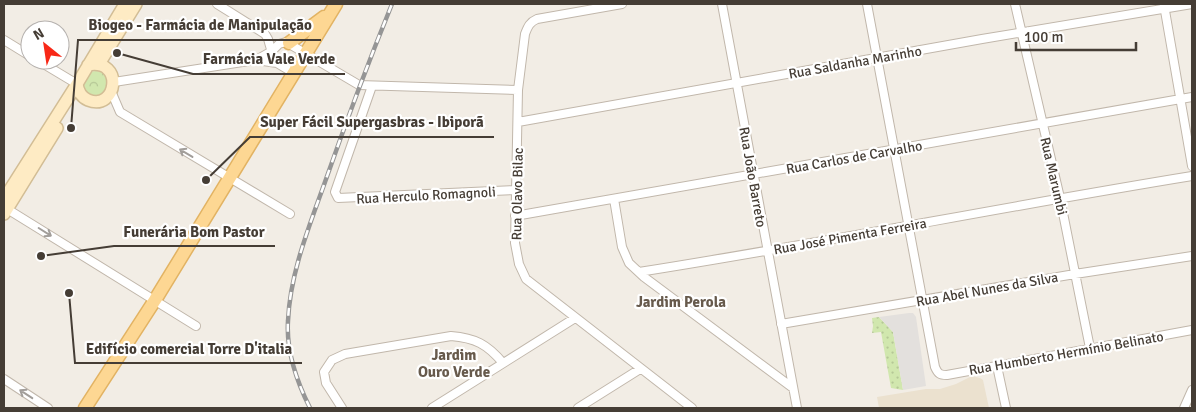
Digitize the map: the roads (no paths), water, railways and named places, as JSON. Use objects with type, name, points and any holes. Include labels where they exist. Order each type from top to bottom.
[{"type":"main road","points":[[94,65],[125,4]]},
{"type":"main road","points":[[4,207],[78,88],[136,4]]},
{"type":"main road","points":[[288,43],[333,8]]},
{"type":"main road","points":[[85,408],[155,300],[292,72],[333,8]]},
{"type":"main road","points":[[78,88],[83,97],[94,101],[104,98],[112,87],[109,70],[94,65]]},
{"type":"street","points":[[217,4],[265,34],[268,38],[273,58],[277,63],[292,72]]},
{"type":"street","name":"Rua Olavo Bilac","points":[[622,4],[537,19],[531,21],[525,34],[518,90],[515,243],[519,264],[526,280],[692,408]]},
{"type":"street","name":"Rua João Barreto","points":[[722,4],[797,408]]},
{"type":"street","points":[[867,4],[893,150],[923,300]]},
{"type":"street","name":"Rua Marumbi","points":[[1015,4],[1060,198],[1090,348]]},
{"type":"street","name":"Rua Saldanha Marinho","points":[[518,122],[1165,6],[1192,4]]},
{"type":"street","points":[[1165,6],[1192,166]]},
{"type":"street","points":[[4,40],[20,50]]},
{"type":"street","points":[[290,214],[120,112],[112,87],[256,60],[272,51],[279,44],[288,43],[360,85],[518,90]]},
{"type":"street","points":[[256,60],[277,63]]},
{"type":"street","points":[[51,70],[78,88]]},
{"type":"street","name":"Rua Herculo Romagnoli","points":[[372,86],[335,192],[336,196],[340,198],[516,190]]},
{"type":"street","name":"Rua Carlos de Carvalho","points":[[515,216],[1192,97]]},
{"type":"street","name":"Rua José Pimenta Ferreira","points":[[639,272],[767,252],[1060,198],[1192,176]]},
{"type":"street","points":[[614,199],[622,247],[629,263],[793,388]]},
{"type":"street","points":[[4,207],[196,326]]},
{"type":"street","name":"Rua Abel Nunes da Silva","points":[[781,324],[1192,256]]},
{"type":"street","name":"Rua Humberto Hermínio Belinato","points":[[923,300],[935,367],[938,374],[941,375],[1192,330]]},
{"type":"street","points":[[432,408],[575,318]]},
{"type":"street","points":[[342,408],[326,383],[324,372],[332,360],[345,354],[451,336],[467,338],[484,344],[503,363]]},
{"type":"street","points":[[997,366],[1006,408]]},
{"type":"street","points":[[578,408],[640,369]]},
{"type":"street","points":[[4,379],[48,408]]},
{"type":"street","points":[[1184,408],[1192,390]]},
{"type":"railway","points":[[310,408],[297,377],[289,344],[288,321],[292,285],[301,250],[313,216],[357,93],[392,4]]},
{"type":"place","name":"Farmácia Vale Verde","points":[[117,53]]},
{"type":"place","name":"Biogeo - Farmácia de Manipulação","points":[[71,128]]},
{"type":"place","name":"Super Fácil Supergasbras - Ibiporã","points":[[206,180]]},
{"type":"place","name":"Funerária Bom Pastor","points":[[41,256]]},
{"type":"place","name":"Edifício comercial Torre D'italia","points":[[69,293]]},
{"type":"district","name":"Jardim Perola","points":[[681,302]]},
{"type":"district","name":"Jardim Ouro Verde","points":[[454,364]]}]
